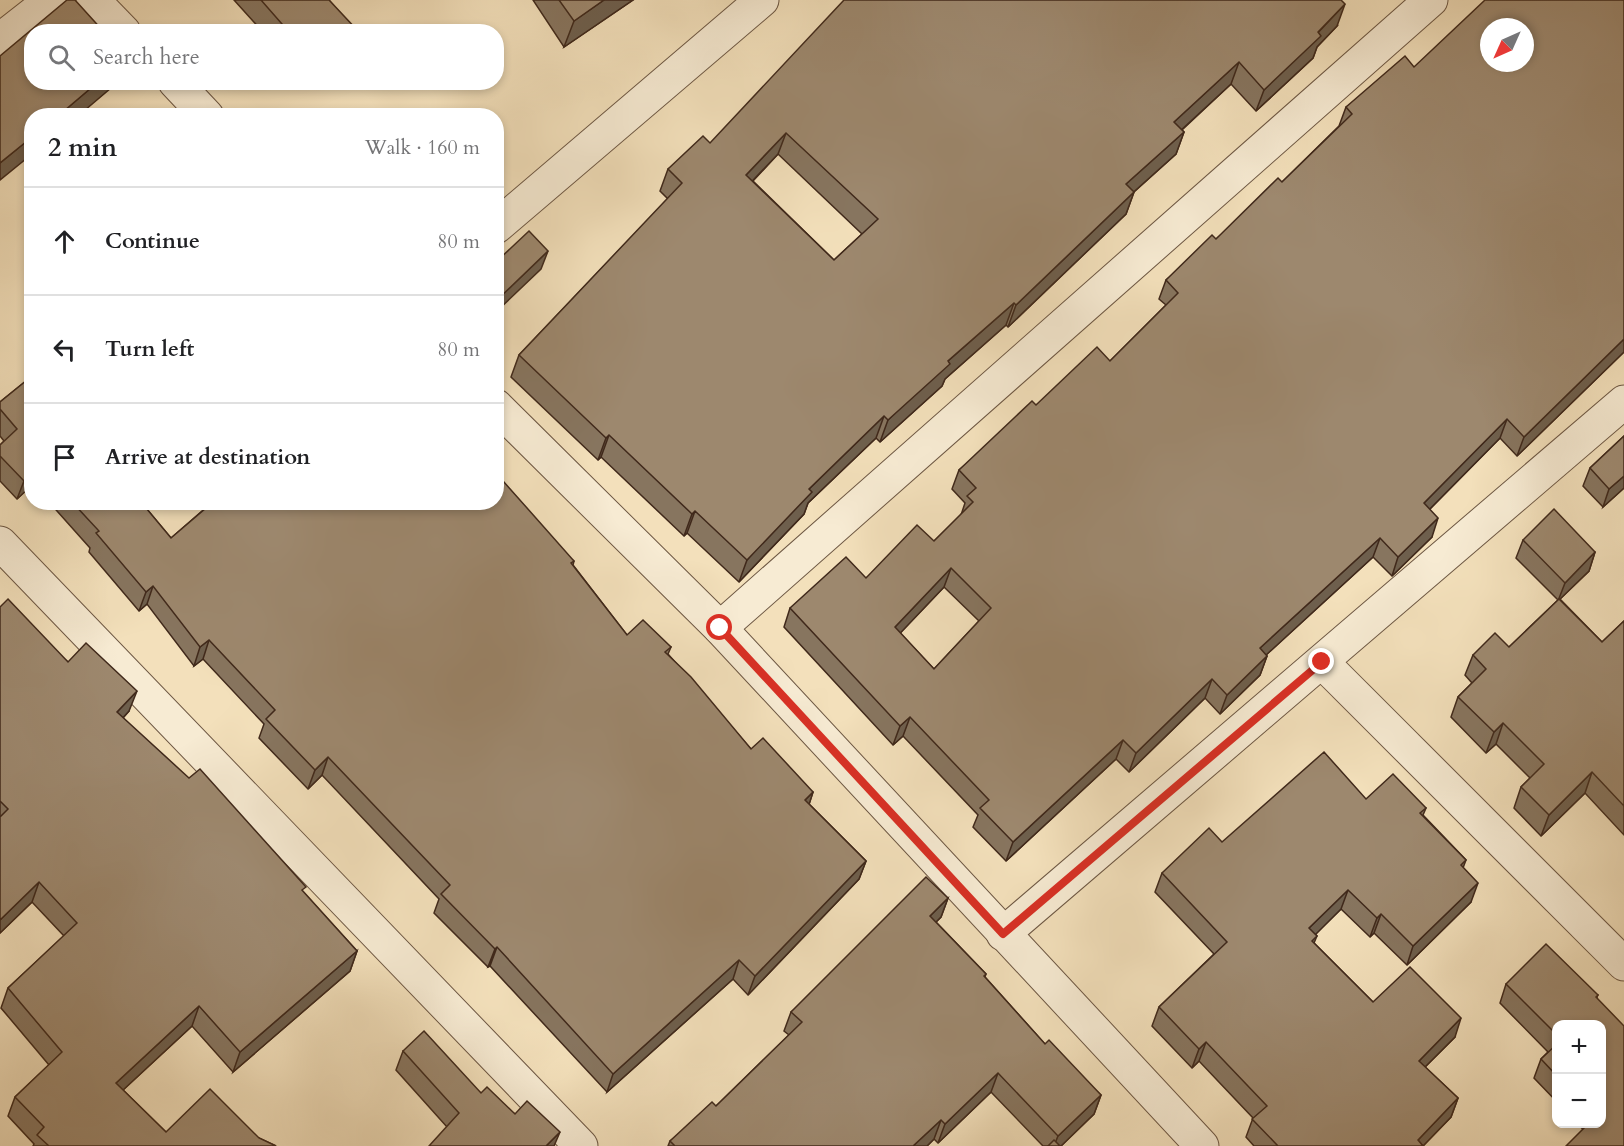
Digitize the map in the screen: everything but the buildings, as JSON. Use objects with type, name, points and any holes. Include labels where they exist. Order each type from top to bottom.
[{"type":"street","points":[[0,40],[51,0]]},
{"type":"street","points":[[93,0],[116,24]]},
{"type":"street","points":[[504,219],[762,0]]},
{"type":"street","points":[[720,628],[1431,0]]},
{"type":"street","points":[[182,90],[199,108]]},
{"type":"street","points":[[1003,934],[1624,402]]},
{"type":"street","points":[[504,414],[720,628],[1202,1146]]},
{"type":"street","points":[[0,543],[581,1146]]},
{"type":"street","points":[[1322,662],[1624,964]]},
{"type":"route","points":[[720,628],[1003,934],[1322,662]]}]
